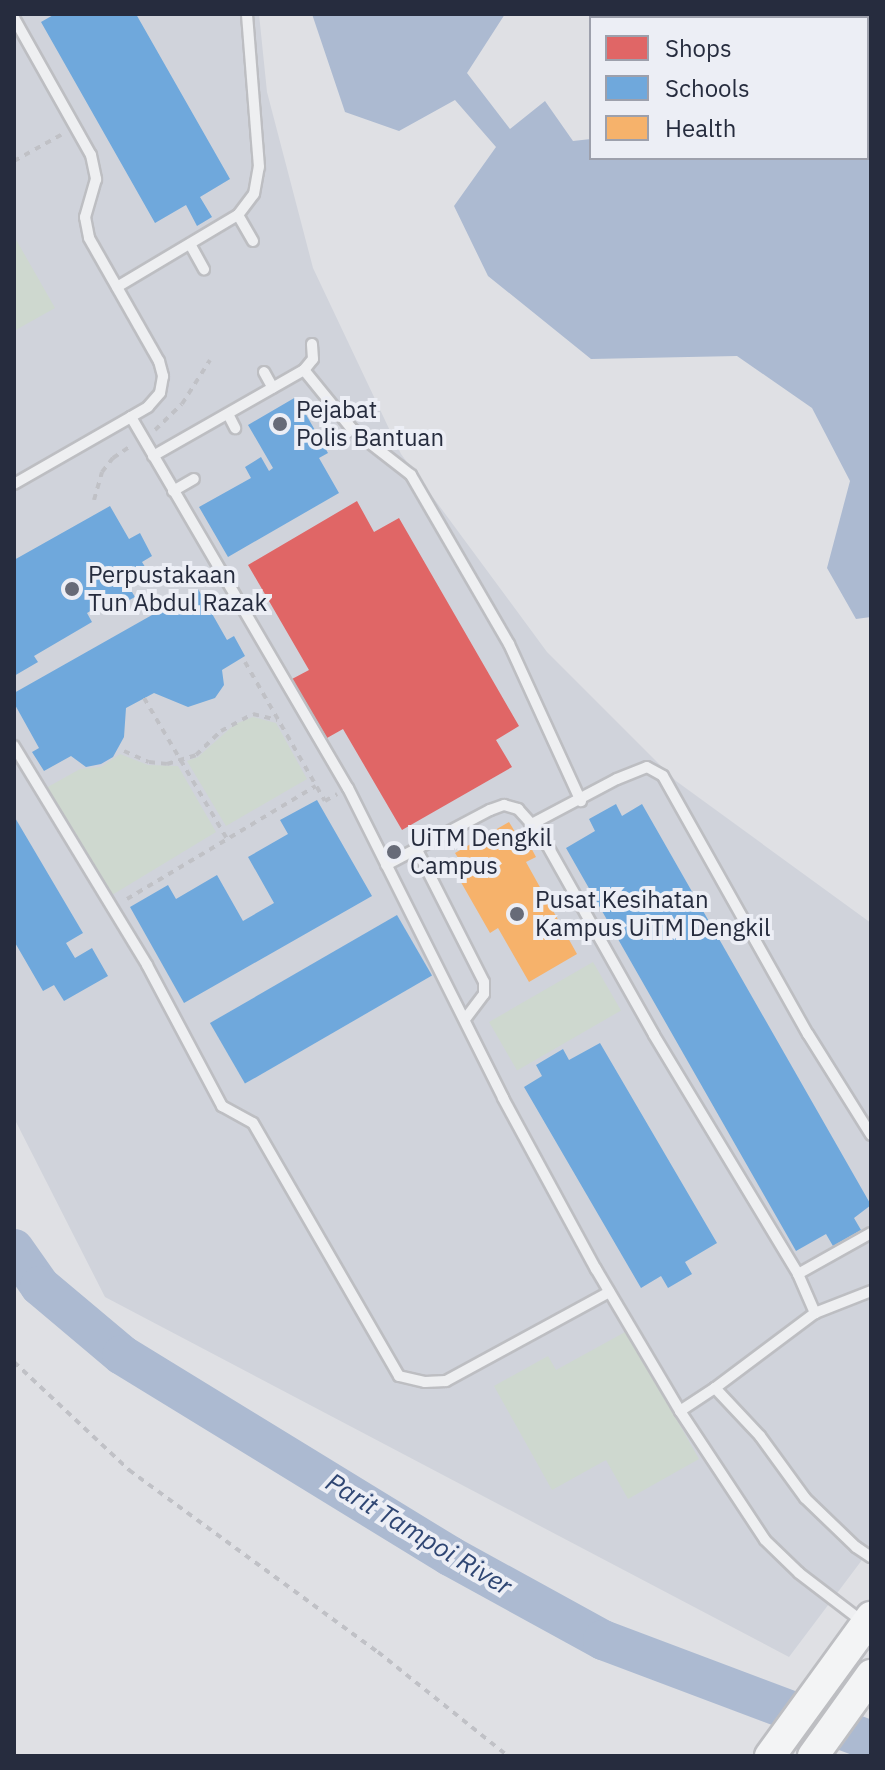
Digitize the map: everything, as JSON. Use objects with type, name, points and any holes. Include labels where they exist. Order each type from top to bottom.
[{"type":"street","points":[[770,1756],[869,1623]]},
{"type":"street","points":[[813,1756],[863,1686]]},
{"type":"lane","points":[[117,287],[238,215],[254,194],[259,167],[247,14]]},
{"type":"lane","points":[[14,18],[91,155],[96,179],[85,217],[89,238],[159,361],[163,376],[160,393],[148,407],[14,484]]},
{"type":"lane","points":[[238,215],[253,241]]},
{"type":"lane","points":[[190,244],[204,269]]},
{"type":"lane","points":[[153,456],[304,370],[313,359],[312,344]]},
{"type":"lane","points":[[304,370],[352,429],[411,475],[509,644],[581,801]]},
{"type":"lane","points":[[264,372],[273,388]]},
{"type":"lane","points":[[228,414],[235,428]]},
{"type":"lane","points":[[131,417],[348,788],[503,1098],[609,1292],[680,1411],[765,1540],[799,1573],[869,1623]]},
{"type":"lane","points":[[173,491],[194,479]]},
{"type":"lane","points":[[14,746],[147,965],[222,1106],[253,1123],[399,1376],[425,1382],[446,1381],[609,1292]]},
{"type":"lane","points":[[530,825],[581,801],[617,779],[647,767],[663,776],[808,1034],[871,1135]]},
{"type":"lane","points":[[386,865],[504,805],[518,809],[542,836],[662,1048],[798,1274],[815,1313]]},
{"type":"lane","points":[[416,848],[484,982],[484,994],[465,1019]]},
{"type":"lane","points":[[798,1274],[871,1233]]},
{"type":"lane","points":[[680,1411],[815,1313],[871,1291]]},
{"type":"lane","points":[[715,1388],[760,1436],[805,1498],[856,1547],[871,1557]]},
{"type":"path","points":[[14,161],[75,126]]},
{"type":"path","points":[[245,662],[325,801],[348,788]]},
{"type":"path","points":[[144,698],[227,839]]},
{"type":"path","points":[[124,751],[149,762],[167,764],[181,761],[209,745],[235,722],[253,714],[278,721]]},
{"type":"path","points":[[127,899],[316,786]]},
{"type":"path","points":[[14,1362],[129,1470],[378,1652],[508,1756]]},
{"type":"shaded area","name":"UiTM Dengkil Campus","points":[[14,14],[259,14],[267,92],[313,268],[401,454],[547,652],[676,781],[871,923],[871,1548],[789,1657],[105,1297],[14,1118]]},
{"type":"shaded area","points":[[14,236],[55,308],[14,331]]},
{"type":"shaded area","points":[[253,717],[276,723],[307,779],[226,826],[187,761],[198,757],[235,724]]},
{"type":"shaded area","points":[[120,754],[148,765],[178,766],[216,832],[112,895],[46,788],[80,769],[101,767]]},
{"type":"shaded area","points":[[593,962],[621,1010],[517,1070],[489,1022]]},
{"type":"shaded area","points":[[627,1331],[699,1459],[628,1499],[606,1460],[552,1490],[494,1386],[548,1356],[556,1370]]},
{"type":"water","points":[[312,14],[505,14],[467,73],[510,129],[545,101],[573,141],[589,139],[589,160],[869,160],[869,16],[726,16],[871,14],[871,617],[856,619],[827,568],[850,481],[812,408],[737,356],[591,359],[488,276],[454,206],[496,147],[455,100],[399,131],[345,112]]},
{"type":"building: Shops","points":[[357,501],[374,532],[399,518],[519,726],[496,740],[512,767],[402,830],[343,729],[327,738],[292,679],[309,670],[248,565]]},
{"type":"building: Schools","points":[[55,14],[136,14],[230,179],[200,197],[212,217],[197,226],[186,205],[155,223],[41,22]]},
{"type":"building: Schools","points":[[296,397],[328,453],[319,458],[339,493],[228,557],[199,507],[251,478],[245,467],[261,457],[269,471],[273,468],[248,425]]},
{"type":"building: Schools","name":"Perpustakaan Tun Abdul Razak","points":[[110,506],[129,539],[140,533],[152,556],[142,562],[147,570],[126,582],[135,597],[109,611],[104,603],[87,613],[92,622],[34,656],[38,662],[14,676],[14,560]]},
{"type":"building: Schools","points":[[198,589],[227,640],[234,636],[245,656],[222,670],[224,685],[215,698],[188,707],[154,693],[126,708],[124,737],[113,757],[86,767],[71,756],[44,771],[32,752],[39,748],[14,703],[14,693]]},
{"type":"building: Schools","points":[[317,800],[372,896],[184,1003],[130,907],[168,885],[176,899],[217,875],[243,921],[274,903],[248,857],[288,834],[280,820]]},
{"type":"building: Schools","points":[[616,804],[622,816],[642,804],[871,1205],[854,1218],[861,1230],[833,1246],[826,1234],[796,1251],[566,848],[595,831],[589,819]]},
{"type":"building: Schools","points":[[14,816],[83,933],[66,943],[75,958],[92,948],[108,976],[64,1001],[54,985],[43,991],[14,941]]},
{"type":"building: Schools","points":[[397,915],[432,976],[245,1084],[210,1023]]},
{"type":"building: Schools","points":[[600,1043],[717,1243],[685,1262],[692,1274],[668,1288],[661,1276],[641,1288],[524,1087],[542,1076],[536,1065],[563,1049],[569,1060]]},
{"type":"building: Health","name":"Pusat Kesihatan Kampus UiTM Dengkil","points":[[509,822],[523,845],[528,842],[536,857],[526,862],[577,954],[529,982],[498,928],[490,933],[458,877],[467,872],[455,853]]},
{"type":"waterway","name":"Parit Tampoi River","points":[[14,1249],[40,1286],[122,1355],[450,1556],[603,1640],[871,1741]]},
{"type":"place","name":"Pejabat Polis Bantuan","points":[[280,424]]},
{"type":"place","name":"Perpustakaan Tun Abdul Razak","points":[[72,589]]},
{"type":"place","name":"UiTM Dengkil Campus","points":[[394,852]]},
{"type":"place","name":"Pusat Kesihatan Kampus UiTM Dengkil","points":[[517,914]]}]
